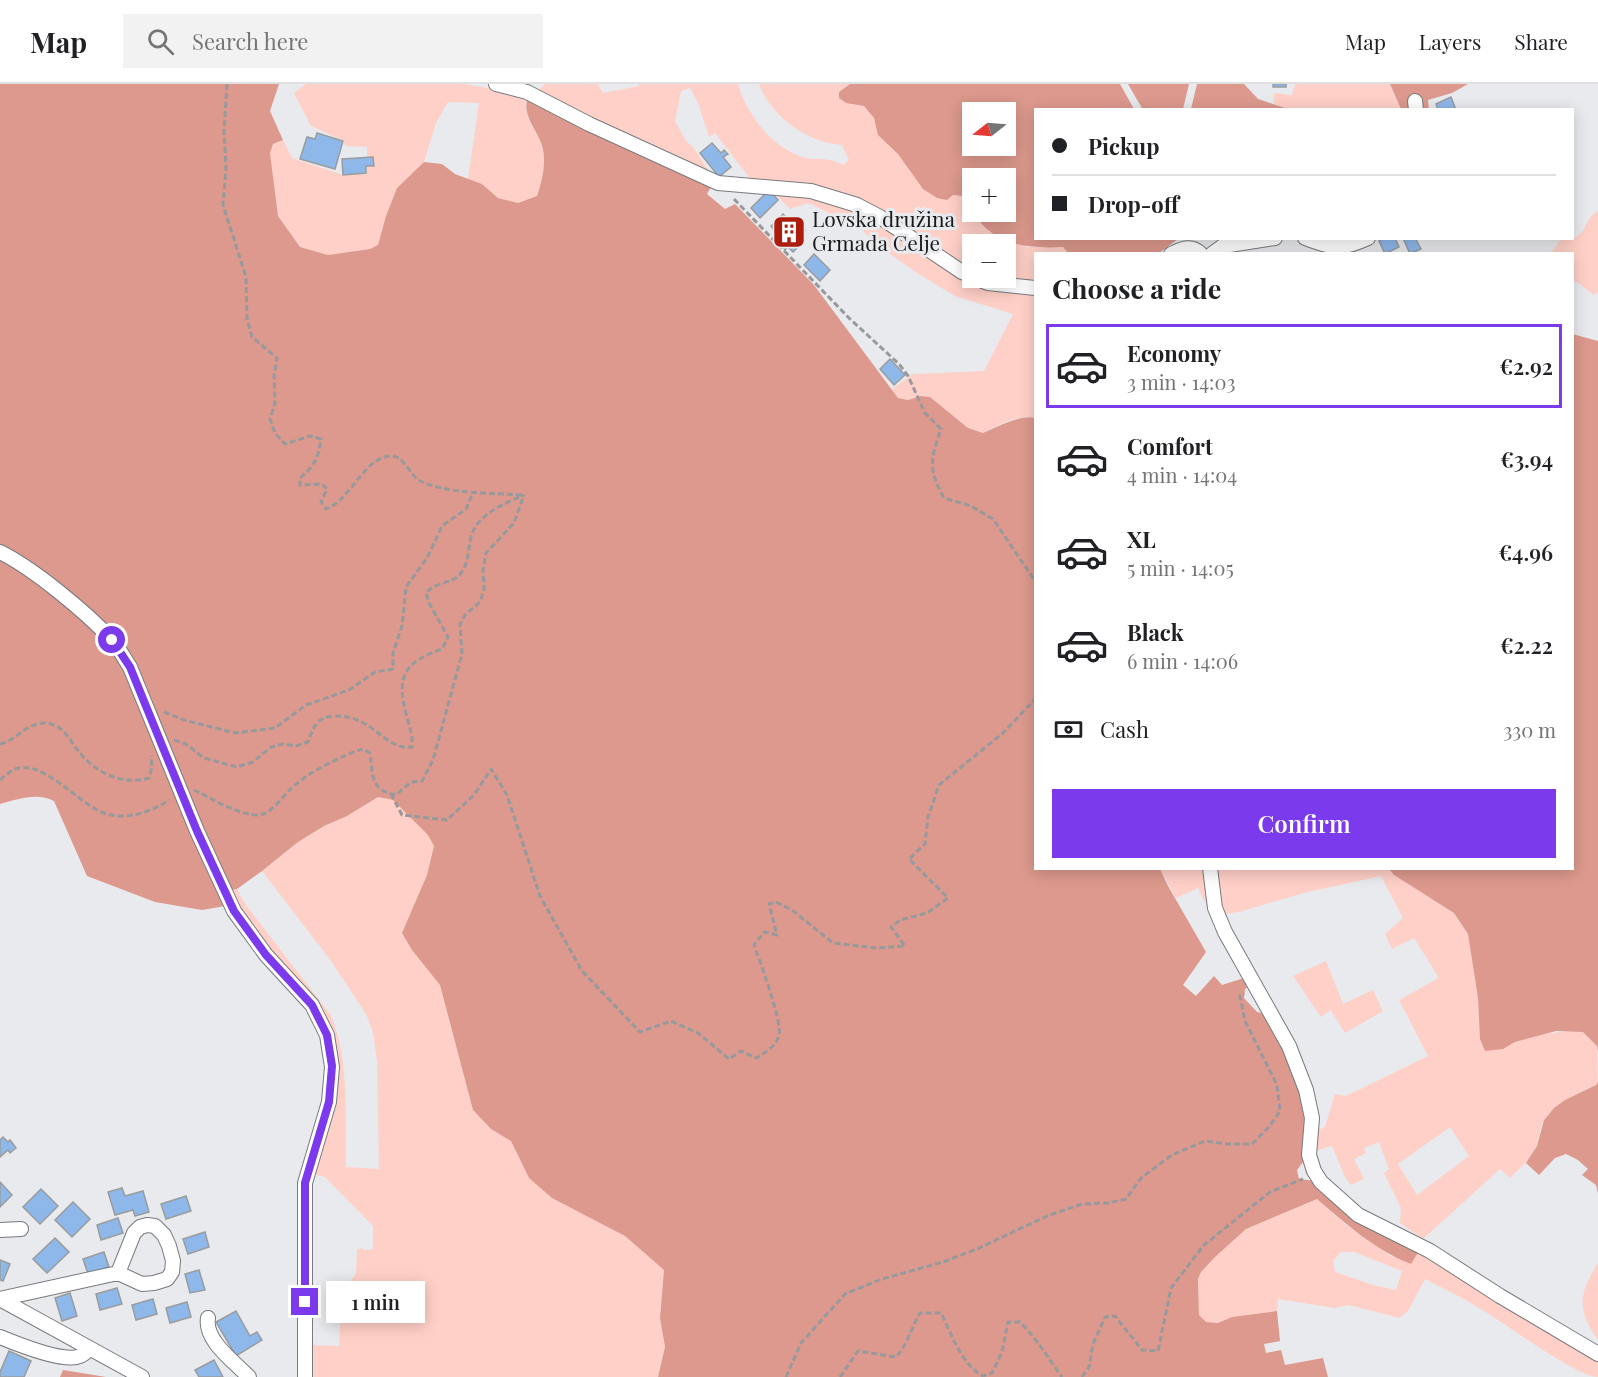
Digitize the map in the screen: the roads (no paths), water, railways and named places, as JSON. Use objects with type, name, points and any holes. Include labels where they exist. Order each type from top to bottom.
[{"type":"street","points":[[496,84],[527,92],[589,124],[718,183],[811,191],[857,205],[880,217],[962,272]]},
{"type":"street","points":[[1215,252],[1223,246],[1262,240]]},
{"type":"street","points":[[1311,240],[1347,248],[1364,240]]},
{"type":"street","points":[[1175,252],[1185,247],[1195,248],[1199,252]]},
{"type":"street","points":[[1016,286],[1034,288]]},
{"type":"street","points":[[0,552],[22,565],[66,598],[112,640],[130,667],[234,911],[266,955],[312,1005],[327,1035],[332,1066],[329,1102],[305,1183],[305,1377]]},
{"type":"street","points":[[1210,870],[1215,908],[1225,932],[1289,1046],[1306,1090],[1312,1118],[1310,1155],[1321,1182],[1358,1215],[1430,1251],[1598,1354]]},
{"type":"street","points":[[0,1299],[118,1273],[142,1284],[167,1279],[172,1272],[173,1261],[164,1235],[155,1226],[140,1227],[134,1233],[118,1273]]},
{"type":"street","points":[[0,1230],[21,1229]]},
{"type":"street","points":[[0,1299],[142,1377]]},
{"type":"street","points":[[208,1318],[207,1325],[219,1347],[249,1377]]},
{"type":"street","points":[[0,1337],[39,1351],[65,1357],[75,1358],[89,1349]]},
{"type":"place","name":"Lovska družina Grmada Celje","points":[[789,232]]}]
